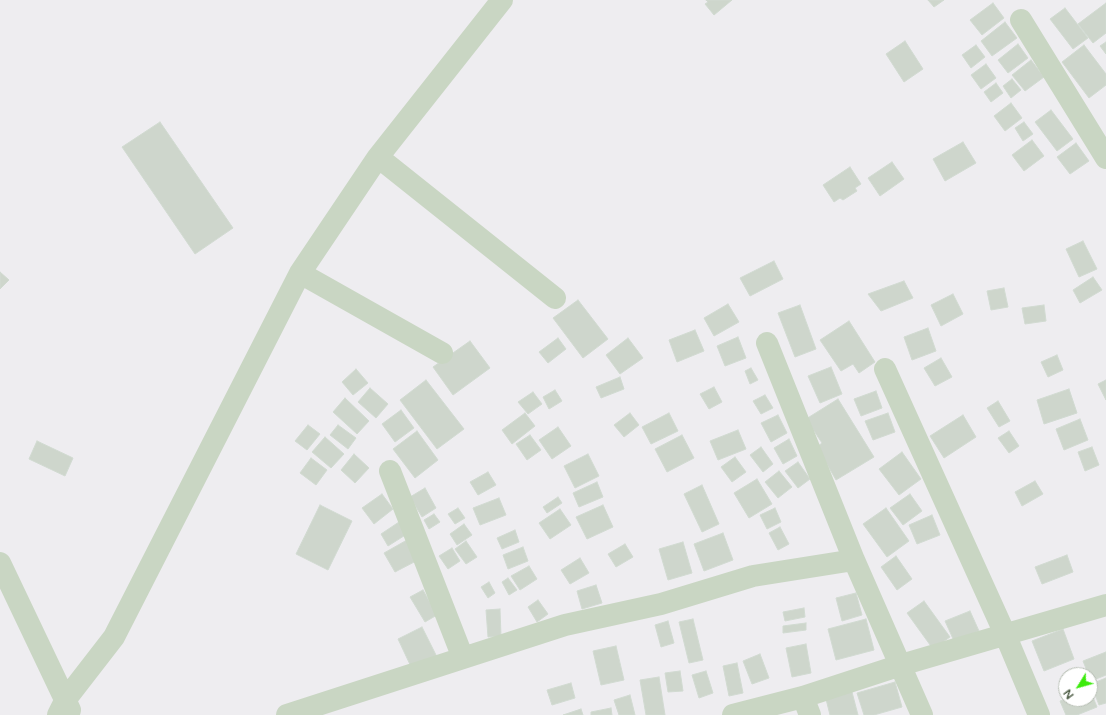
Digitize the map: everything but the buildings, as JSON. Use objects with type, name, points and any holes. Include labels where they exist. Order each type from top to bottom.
[{"type":"street","points":[[65,710],[114,637],[300,273],[378,157],[502,0]]},
{"type":"street","points":[[1021,20],[1106,158]]},
{"type":"street","points":[[378,157],[555,298]]},
{"type":"street","points":[[300,273],[442,353]]},
{"type":"street","points":[[767,343],[854,560],[922,715]]},
{"type":"street","points":[[885,369],[1005,634],[1039,715]]},
{"type":"street","points":[[390,471],[463,658]]},
{"type":"street","points":[[287,715],[565,625],[661,604],[753,576],[854,560]]},
{"type":"street","points":[[0,563],[65,710]]},
{"type":"street","points":[[733,715],[807,706],[901,665],[1106,605]]}]
